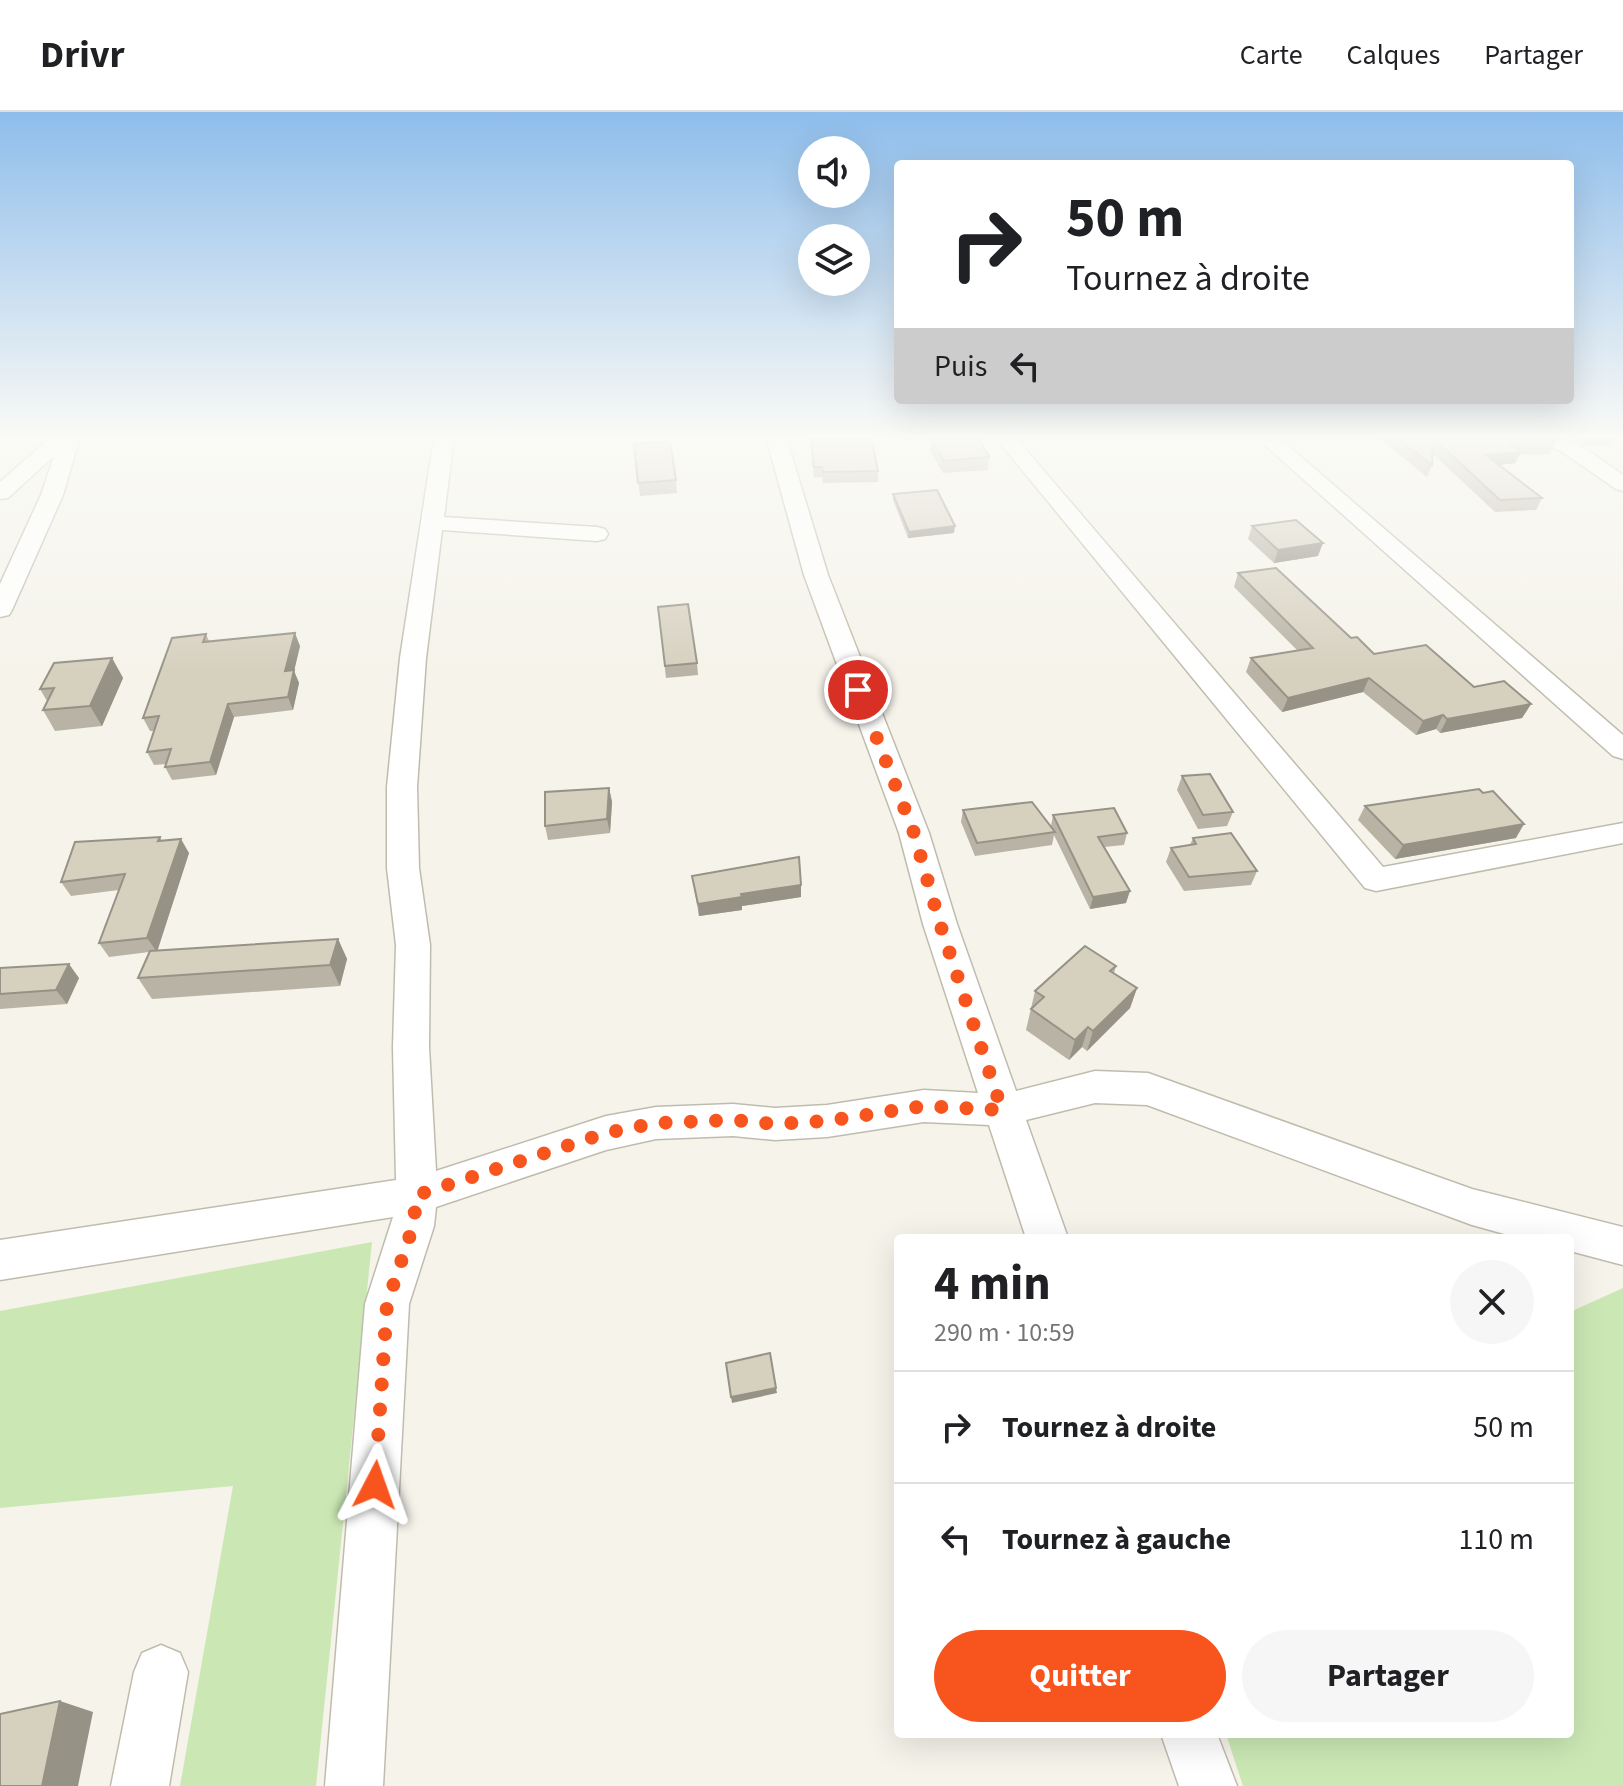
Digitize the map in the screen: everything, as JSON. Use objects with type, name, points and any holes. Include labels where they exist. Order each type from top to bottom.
[{"type":"street","points":[[0,610],[43,515]]},
{"type":"street","points":[[354,1786],[387,1304],[413,1226],[417,1195],[411,1047],[413,945],[403,868],[402,787],[413,658],[432,515]]},
{"type":"street","points":[[799,515],[816,575],[914,833],[940,924],[1046,1234]]},
{"type":"street","points":[[1070,515],[1376,880],[1623,833]]},
{"type":"street","points":[[1355,515],[1623,750]]},
{"type":"street","points":[[431,523],[597,534]]},
{"type":"street","points":[[0,1260],[417,1195],[606,1133],[656,1123],[827,1121],[924,1106],[1002,1110],[1095,1087],[1148,1089],[1472,1207],[1623,1246]]},
{"type":"street","points":[[140,1786],[161,1672]]},
{"type":"street","points":[[1190,1738],[1208,1786]]},
{"type":"green space","points":[[372,1242],[316,1786],[180,1786],[233,1486],[0,1508],[0,1311]]},
{"type":"green space","points":[[1623,1288],[1623,1786],[1243,1786],[1227,1738],[1574,1738],[1574,1310]]},
{"type":"building","points":[[902,515],[950,515],[955,526],[909,532]]},
{"type":"building","points":[[1296,520],[1323,543],[1278,550],[1252,526]]},
{"type":"building","points":[[1276,568],[1351,638],[1357,637],[1374,654],[1426,645],[1474,687],[1504,681],[1531,704],[1447,719],[1443,715],[1423,721],[1369,678],[1288,698],[1251,658],[1313,648],[1238,573]]},
{"type":"building","points":[[688,604],[697,663],[665,666],[658,607]]},
{"type":"building","points":[[295,633],[285,671],[294,670],[288,697],[228,704],[210,762],[165,767],[171,749],[147,752],[159,716],[143,718],[172,638],[206,634],[203,642]]},
{"type":"building","points":[[112,658],[90,706],[43,710],[54,688],[40,689],[54,663]]},
{"type":"building","points":[[1210,774],[1233,812],[1203,815],[1182,776]]},
{"type":"building","points":[[609,788],[607,819],[545,826],[545,792]]},
{"type":"building","points":[[1479,789],[1483,793],[1493,791],[1524,824],[1403,845],[1365,806]]},
{"type":"building","points":[[1032,802],[1055,832],[977,843],[963,810]]},
{"type":"building","points":[[1114,808],[1127,833],[1098,837],[1130,891],[1093,897],[1053,815]]},
{"type":"building","points":[[1231,833],[1257,871],[1189,877],[1171,848],[1196,844],[1193,838]]},
{"type":"building","points":[[160,837],[158,841],[181,839],[147,938],[99,943],[125,874],[61,882],[75,842]]},
{"type":"building","points":[[799,857],[801,885],[698,904],[692,876]]},
{"type":"building","points":[[338,939],[330,965],[138,978],[150,951]]},
{"type":"building","points":[[1085,946],[1116,966],[1110,971],[1137,988],[1093,1031],[1088,1027],[1075,1040],[1031,1009],[1044,997],[1035,991]]},
{"type":"building","points":[[69,964],[56,990],[0,994],[0,968]]},
{"type":"building","points":[[770,1353],[776,1388],[731,1397],[726,1363]]},
{"type":"building","points":[[60,1701],[42,1786],[0,1786],[0,1714]]},
{"type":"route","points":[[375,1485],[387,1304],[413,1226],[417,1195],[606,1133],[656,1123],[827,1121],[924,1106],[1002,1110],[940,924],[914,833],[858,690]]}]
